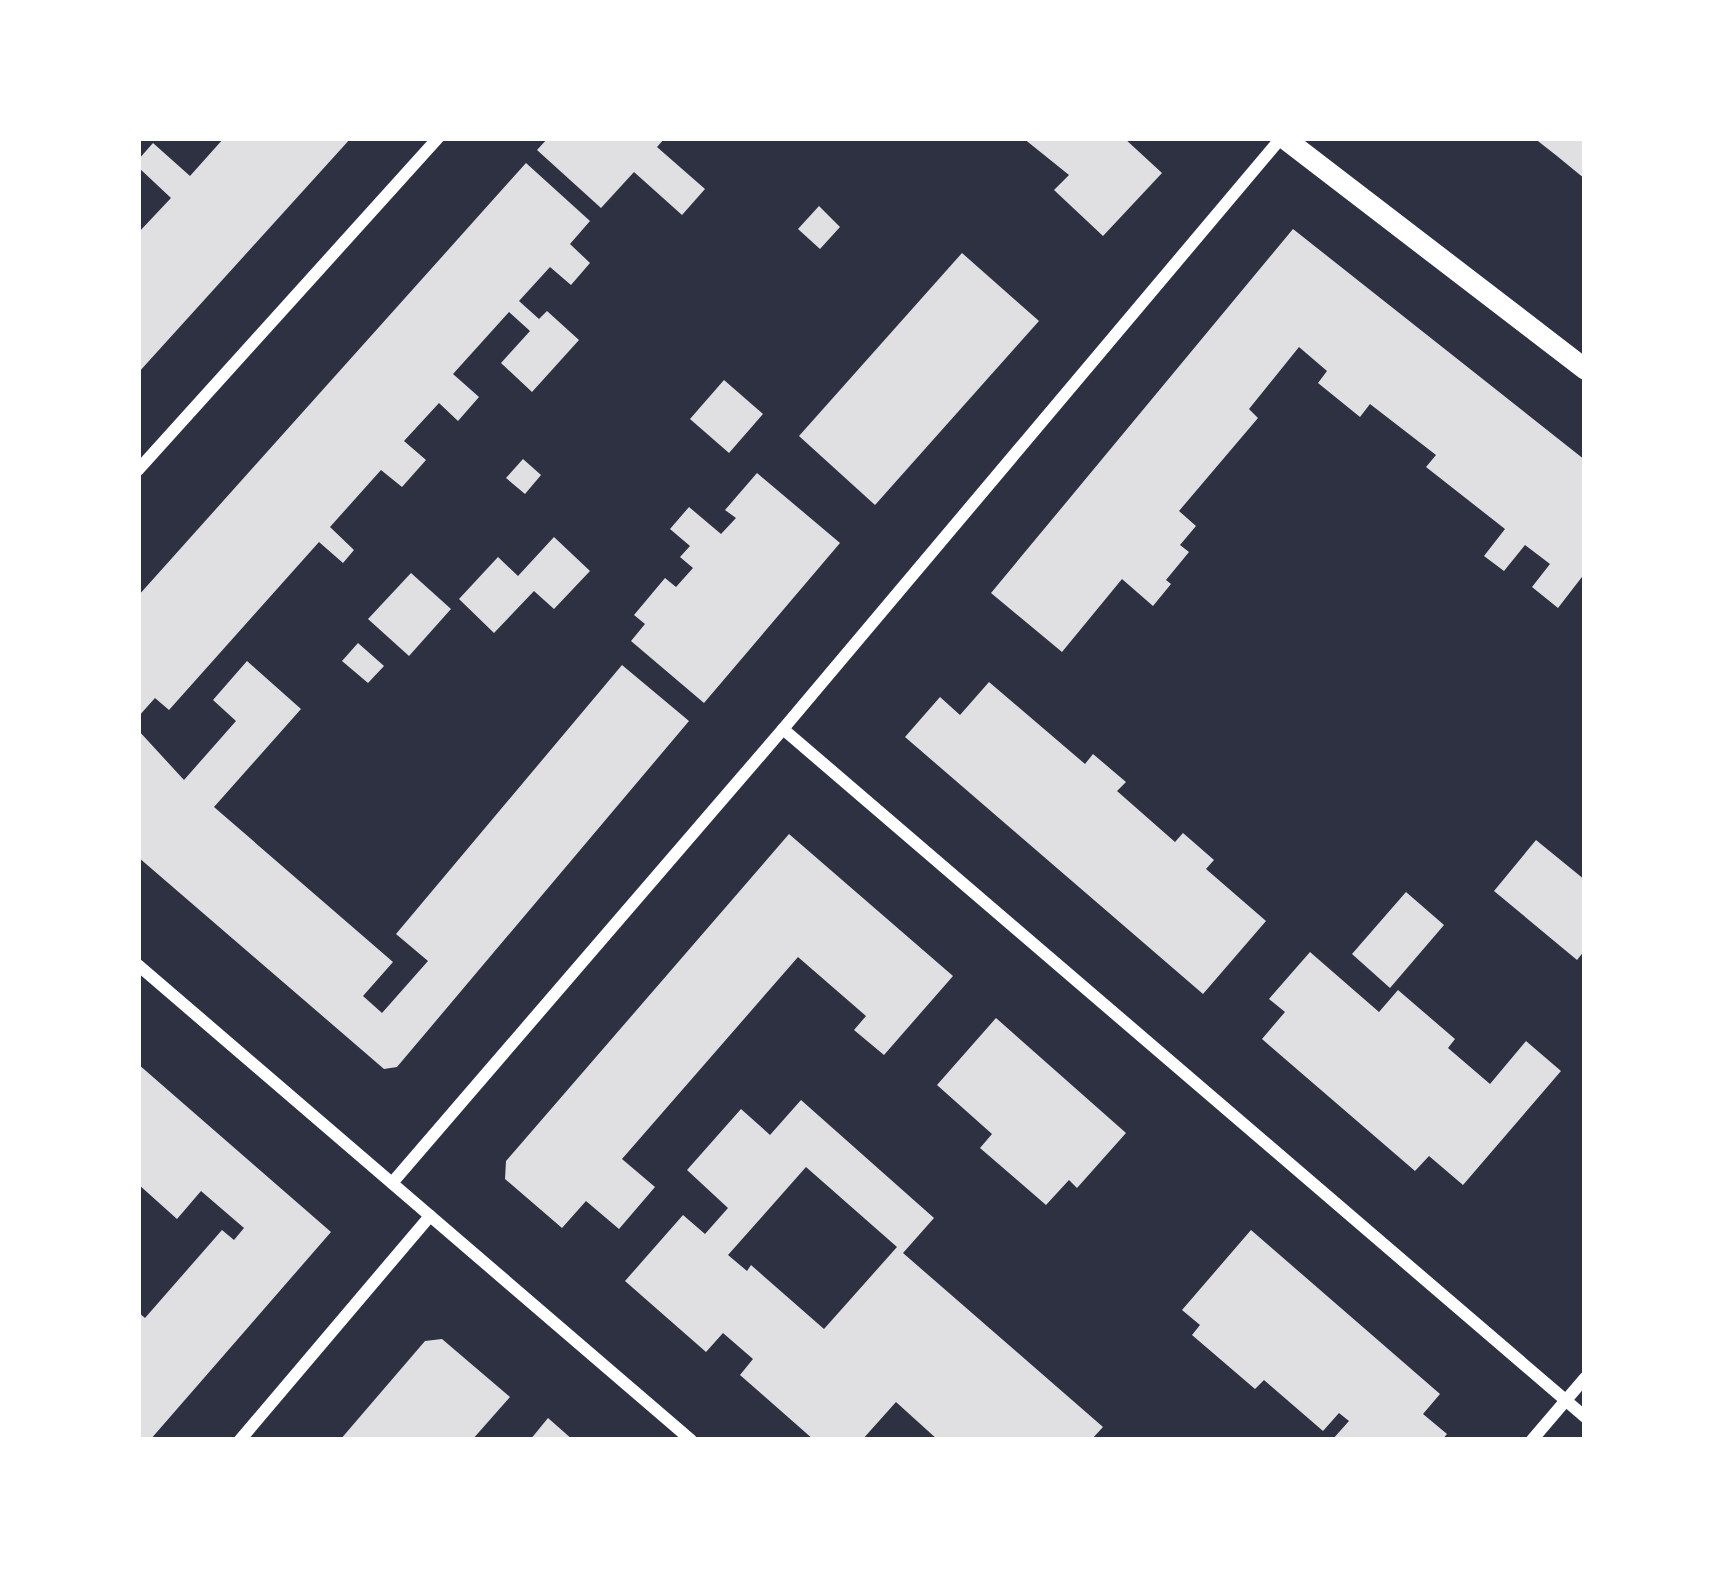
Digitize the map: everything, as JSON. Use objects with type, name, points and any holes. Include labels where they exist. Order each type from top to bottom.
[{"type":"street","points":[[138,470],[438,138]]},
{"type":"street","points":[[392,1183],[1283,138],[1585,369]]},
{"type":"street","points":[[783,729],[1585,1418]]},
{"type":"street","points":[[138,964],[691,1440]]},
{"type":"street","points":[[240,1440],[430,1216]]},
{"type":"street","points":[[1532,1440],[1585,1378]]},
{"type":"building","points":[[224,138],[351,138],[138,373],[138,233],[171,198],[138,167],[138,160],[153,143],[190,176]]},
{"type":"building","points":[[548,138],[665,138],[657,147],[705,189],[682,215],[634,172],[601,208],[537,150]]},
{"type":"building","points":[[1023,138],[1124,138],[1162,173],[1103,236],[1054,190],[1069,175]]},
{"type":"building","points":[[1534,138],[1585,138],[1585,179],[1557,156]]},
{"type":"building","points":[[526,163],[590,221],[570,244],[590,263],[571,285],[550,267],[519,301],[539,319],[547,311],[579,340],[532,392],[501,363],[530,331],[509,312],[453,374],[479,397],[458,421],[439,403],[404,441],[426,460],[402,487],[381,470],[330,527],[354,550],[343,563],[319,542],[169,710],[155,698],[138,717],[138,596]]},
{"type":"building","points":[[819,206],[840,227],[820,249],[798,229]]},
{"type":"building","points":[[1293,229],[1585,460],[1585,573],[1558,608],[1532,587],[1550,564],[1525,545],[1504,571],[1484,556],[1505,529],[1426,467],[1436,455],[1370,404],[1360,417],[1318,383],[1327,371],[1299,347],[1249,409],[1258,418],[1179,511],[1196,526],[1180,545],[1189,552],[1166,580],[1171,584],[1153,606],[1122,579],[1062,652],[991,593]]},
{"type":"building","points":[[962,253],[1039,321],[875,505],[799,436]]},
{"type":"building","points":[[724,380],[763,414],[729,453],[690,419]]},
{"type":"building","points":[[523,459],[541,475],[525,494],[506,478]]},
{"type":"building","points":[[757,473],[840,543],[704,703],[631,641],[645,624],[634,615],[665,578],[676,587],[693,568],[680,557],[690,546],[670,529],[689,507],[721,534],[736,518],[725,510]]},
{"type":"building","points":[[554,537],[590,571],[554,609],[534,591],[494,633],[459,599],[498,557],[518,576]]},
{"type":"building","points":[[411,573],[451,609],[409,656],[368,619]]},
{"type":"building","points":[[358,643],[384,666],[368,683],[342,661]]},
{"type":"building","points":[[247,661],[301,709],[214,807],[393,962],[363,996],[382,1013],[428,961],[396,934],[622,665],[689,721],[397,1067],[384,1069],[138,857],[138,730],[184,780],[236,721],[213,700]]},
{"type":"building","points":[[989,682],[1085,764],[1093,754],[1126,782],[1117,791],[1175,842],[1183,833],[1214,860],[1206,869],[1266,921],[1203,994],[905,737],[940,697],[960,715]]},
{"type":"building","points":[[789,834],[953,976],[884,1055],[854,1030],[866,1016],[798,957],[622,1159],[655,1187],[619,1229],[586,1201],[562,1228],[505,1179],[506,1161]]},
{"type":"building","points":[[1536,840],[1585,880],[1585,950],[1577,960],[1494,891]]},
{"type":"building","points":[[1406,892],[1444,925],[1390,988],[1352,954]]},
{"type":"building","points":[[1310,952],[1379,1012],[1398,990],[1455,1039],[1448,1048],[1490,1084],[1526,1041],[1561,1071],[1463,1185],[1429,1156],[1415,1171],[1262,1039],[1285,1012],[1269,999]]},
{"type":"building","points":[[996,1018],[1126,1133],[1077,1188],[1069,1180],[1046,1205],[980,1148],[992,1134],[937,1085]]},
{"type":"building","points":[[138,1064],[331,1232],[150,1440],[138,1440],[138,1312],[145,1318],[222,1230],[234,1240],[244,1228],[201,1191],[177,1219],[138,1184]]},
{"type":"building","points":[[801,1100],[934,1218],[903,1253],[1103,1427],[1091,1440],[938,1440],[896,1402],[862,1440],[814,1440],[740,1375],[753,1359],[723,1333],[706,1352],[625,1281],[683,1215],[705,1234],[728,1208],[687,1170],[741,1109],[770,1135]],"holes":[[[806,1167],[897,1247],[824,1329],[751,1265],[747,1271],[728,1255]]]},
{"type":"building","points":[[1251,1230],[1440,1394],[1423,1414],[1447,1434],[1442,1440],[1332,1440],[1349,1421],[1339,1413],[1323,1431],[1264,1380],[1255,1389],[1192,1335],[1200,1325],[1182,1310]]},
{"type":"building","points":[[442,1339],[510,1397],[472,1440],[340,1440],[425,1341]]},
{"type":"building","points":[[548,1418],[573,1440],[530,1440]]}]
